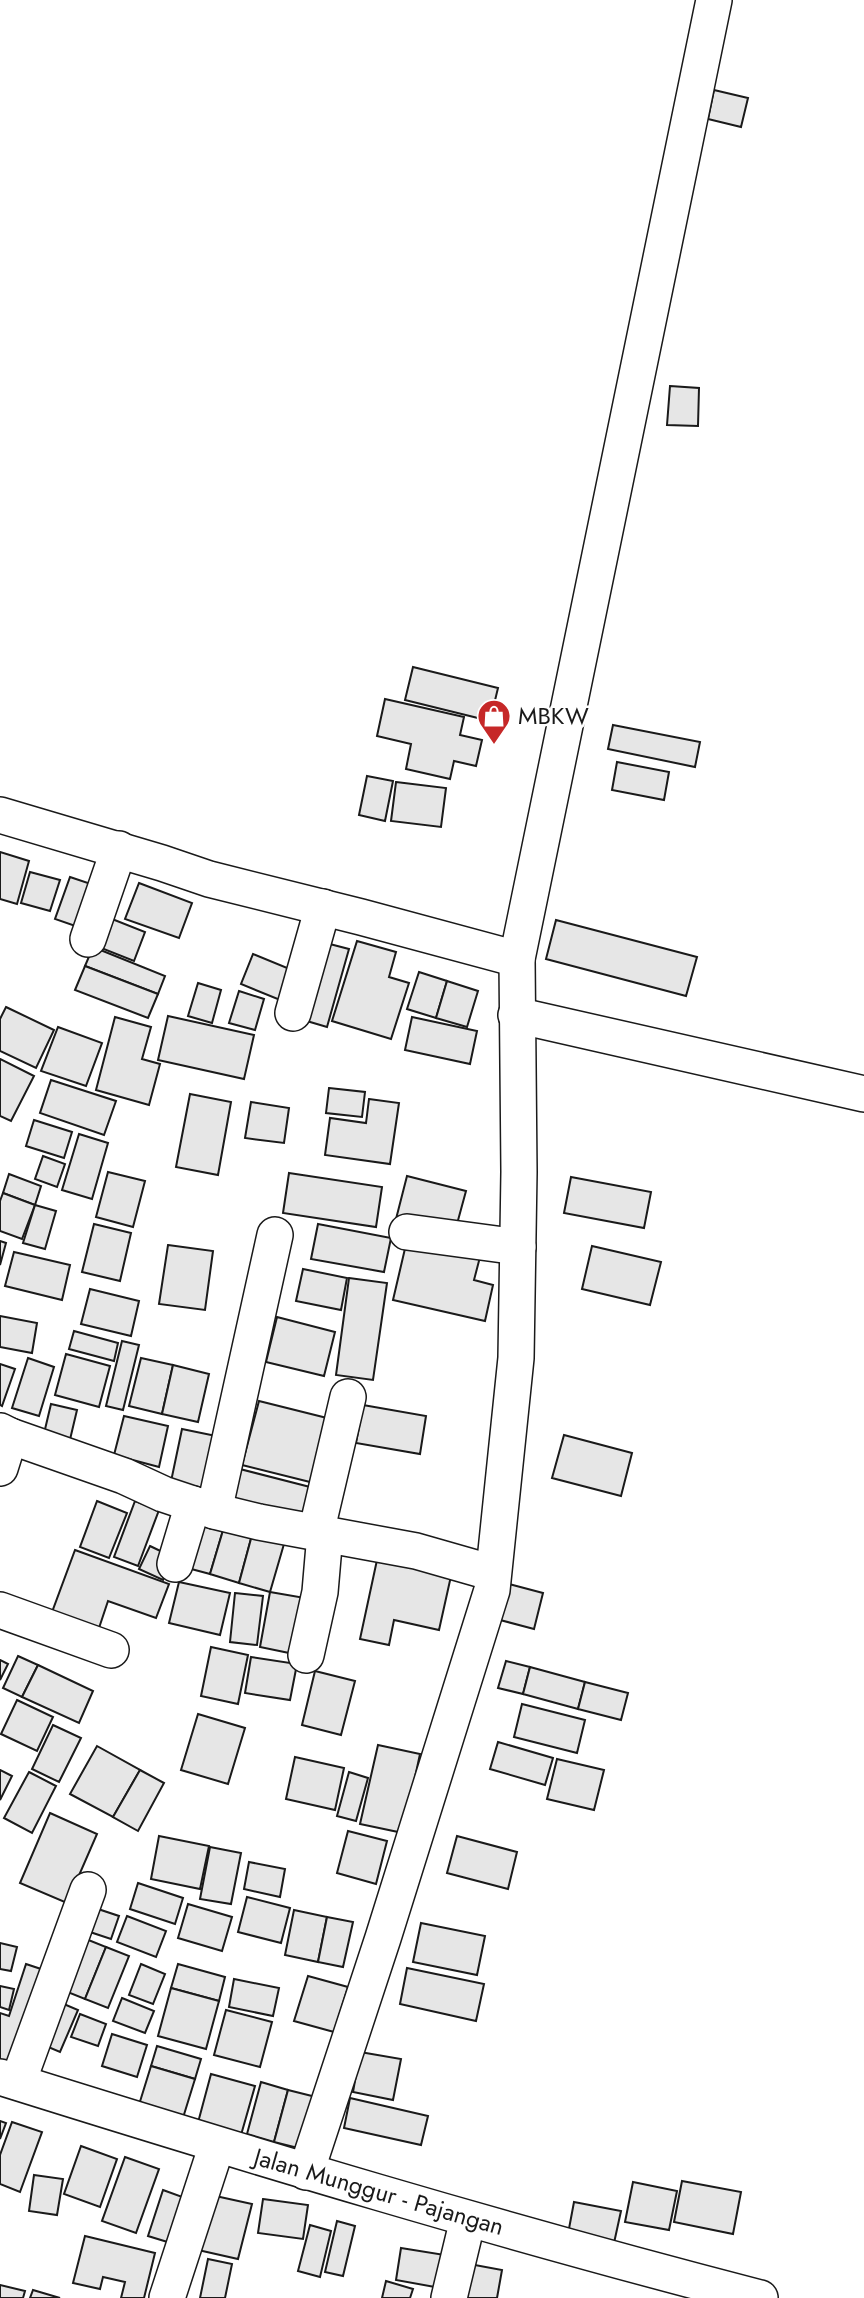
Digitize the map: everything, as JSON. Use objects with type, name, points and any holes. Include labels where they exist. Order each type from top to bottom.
[{"type":"street","points":[[306,2172],[492,1590],[516,1358],[519,1172],[517,959],[715,0]]},
{"type":"street","points":[[0,814],[209,879],[517,959]]},
{"type":"street","points":[[88,939],[119,849]]},
{"type":"street","points":[[293,1013],[323,907]]},
{"type":"street","points":[[516,1015],[864,1094]]},
{"type":"street","points":[[407,1232],[518,1247]]},
{"type":"street","points":[[175,1564],[203,1507],[275,1235]]},
{"type":"street","points":[[306,1654],[320,1592],[321,1534],[348,1396]]},
{"type":"street","points":[[3,1445],[124,1476],[163,1494],[203,1507],[321,1534],[416,1551],[493,1573]]},
{"type":"street","points":[[0,1610],[111,1650]]},
{"type":"street","points":[[9,2080],[88,1890]]},
{"type":"street","name":"Jalan Munggur - Pajangan","points":[[9,2080],[306,2172],[594,2255],[760,2298]]},
{"type":"street","points":[[167,2298],[218,2145]]},
{"type":"street","points":[[449,2298],[468,2219]]},
{"type":"building","points":[[714,90],[748,98],[741,127],[708,119]]},
{"type":"building","points":[[670,386],[699,388],[698,426],[667,425]]},
{"type":"building","points":[[413,667],[498,688],[490,721],[405,700]]},
{"type":"building","points":[[385,699],[464,717],[460,735],[482,740],[476,766],[454,761],[450,779],[406,769],[411,744],[377,736]]},
{"type":"building","points":[[613,725],[700,742],[695,767],[608,749]]},
{"type":"building","points":[[617,762],[669,772],[664,800],[612,790]]},
{"type":"building","points":[[367,776],[393,781],[385,821],[359,815]]},
{"type":"building","points":[[396,782],[446,788],[441,827],[391,821]]},
{"type":"building","points":[[0,852],[29,861],[17,904],[0,899]]},
{"type":"building","points":[[30,872],[60,880],[50,911],[21,903]]},
{"type":"building","points":[[70,877],[100,887],[84,929],[55,919]]},
{"type":"building","points":[[139,883],[192,903],[179,938],[125,919]]},
{"type":"building","points":[[102,915],[145,932],[134,961],[91,944]]},
{"type":"building","points":[[556,920],[697,957],[686,996],[546,959]]},
{"type":"building","points":[[357,941],[396,952],[389,977],[409,983],[391,1039],[332,1021]]},
{"type":"building","points":[[322,942],[349,949],[327,1027],[300,1019]]},
{"type":"building","points":[[93,947],[165,976],[158,994],[85,966]]},
{"type":"building","points":[[253,954],[297,972],[285,1002],[241,984]]},
{"type":"building","points":[[85,966],[158,994],[148,1018],[75,990]]},
{"type":"building","points":[[419,972],[447,981],[436,1018],[407,1009]]},
{"type":"building","points":[[447,981],[478,991],[467,1027],[436,1018]]},
{"type":"building","points":[[198,983],[221,990],[212,1023],[188,1016]]},
{"type":"building","points":[[239,991],[264,999],[255,1030],[229,1023]]},
{"type":"building","points":[[6,1007],[54,1030],[36,1068],[0,1051],[0,1019]]},
{"type":"building","points":[[168,1016],[254,1035],[244,1079],[158,1060]]},
{"type":"building","points":[[115,1017],[151,1027],[142,1059],[160,1064],[149,1105],[96,1090]]},
{"type":"building","points":[[412,1017],[477,1031],[470,1064],[405,1050]]},
{"type":"building","points":[[58,1027],[102,1043],[86,1086],[41,1071]]},
{"type":"building","points":[[0,1059],[34,1076],[11,1121],[0,1116]]},
{"type":"building","points":[[51,1080],[116,1101],[104,1135],[40,1113]]},
{"type":"building","points":[[329,1088],[365,1092],[362,1117],[326,1113]]},
{"type":"building","points":[[190,1094],[231,1102],[218,1175],[176,1167]]},
{"type":"building","points":[[369,1099],[399,1103],[390,1164],[325,1155],[330,1118],[366,1123]]},
{"type":"building","points":[[251,1102],[289,1108],[284,1143],[245,1138]]},
{"type":"building","points":[[34,1120],[72,1132],[64,1158],[26,1146]]},
{"type":"building","points":[[79,1134],[108,1143],[92,1199],[62,1190]]},
{"type":"building","points":[[43,1156],[65,1164],[57,1187],[35,1179]]},
{"type":"building","points":[[108,1172],[145,1181],[133,1227],[96,1217]]},
{"type":"building","points":[[289,1173],[382,1187],[376,1227],[283,1213]]},
{"type":"building","points":[[9,1174],[41,1186],[35,1205],[3,1193]]},
{"type":"building","points":[[407,1176],[466,1191],[454,1235],[396,1219]]},
{"type":"building","points":[[571,1177],[651,1192],[644,1228],[564,1213]]},
{"type":"building","points":[[3,1193],[35,1205],[22,1239],[0,1231],[0,1201]]},
{"type":"building","points":[[35,1205],[56,1211],[45,1249],[23,1243]]},
{"type":"building","points":[[94,1224],[131,1233],[120,1281],[82,1272]]},
{"type":"building","points":[[318,1224],[391,1238],[384,1272],[311,1259]]},
{"type":"building","points":[[407,1240],[480,1257],[474,1280],[493,1285],[485,1321],[393,1300]]},
{"type":"building","points":[[0,1241],[6,1243],[0,1265]]},
{"type":"building","points":[[168,1245],[213,1251],[205,1310],[159,1304]]},
{"type":"building","points":[[592,1246],[661,1262],[650,1305],[582,1289]]},
{"type":"building","points":[[14,1252],[70,1265],[62,1300],[5,1286]]},
{"type":"building","points":[[303,1269],[347,1278],[341,1310],[296,1301]]},
{"type":"building","points":[[349,1278],[387,1283],[373,1380],[336,1375]]},
{"type":"building","points":[[90,1289],[139,1301],[131,1336],[81,1324]]},
{"type":"building","points":[[0,1316],[37,1323],[32,1353],[0,1347]]},
{"type":"building","points":[[277,1317],[335,1332],[324,1376],[266,1362]]},
{"type":"building","points":[[74,1331],[118,1343],[114,1361],[69,1349]]},
{"type":"building","points":[[122,1341],[139,1345],[123,1410],[106,1406]]},
{"type":"building","points":[[66,1354],[110,1366],[99,1407],[55,1395]]},
{"type":"building","points":[[28,1358],[54,1367],[39,1416],[12,1408]]},
{"type":"building","points":[[141,1358],[173,1365],[162,1414],[129,1406]]},
{"type":"building","points":[[0,1364],[15,1369],[2,1406],[0,1405]]},
{"type":"building","points":[[173,1365],[209,1374],[198,1422],[162,1414]]},
{"type":"building","points":[[259,1401],[335,1420],[318,1484],[242,1465]]},
{"type":"building","points":[[51,1404],[77,1410],[68,1448],[42,1442]]},
{"type":"building","points":[[363,1405],[426,1416],[420,1454],[356,1443]]},
{"type":"building","points":[[124,1416],[168,1426],[159,1467],[114,1455]]},
{"type":"building","points":[[182,1429],[221,1437],[208,1500],[169,1491]]},
{"type":"building","points":[[564,1435],[632,1453],[621,1496],[552,1478]]},
{"type":"building","points":[[232,1467],[314,1488],[304,1527],[222,1506]]},
{"type":"building","points":[[97,1501],[127,1513],[109,1558],[80,1547]]},
{"type":"building","points":[[135,1501],[159,1510],[138,1566],[114,1557]]},
{"type":"building","points":[[194,1518],[224,1527],[210,1574],[180,1566]]},
{"type":"building","points":[[224,1527],[252,1535],[239,1583],[210,1574]]},
{"type":"building","points":[[252,1535],[284,1544],[270,1592],[239,1583]]},
{"type":"building","points":[[150,1546],[173,1557],[163,1580],[139,1569]]},
{"type":"building","points":[[75,1550],[169,1584],[156,1618],[108,1601],[95,1640],[48,1623]]},
{"type":"building","points":[[377,1560],[451,1576],[439,1630],[394,1620],[389,1645],[360,1639]]},
{"type":"building","points":[[179,1582],[230,1593],[220,1635],[169,1623]]},
{"type":"building","points":[[509,1584],[543,1593],[534,1629],[500,1620]]},
{"type":"building","points":[[270,1592],[305,1598],[294,1654],[260,1647]]},
{"type":"building","points":[[235,1593],[263,1596],[257,1645],[230,1642]]},
{"type":"building","points":[[211,1647],[248,1655],[238,1704],[201,1696]]},
{"type":"building","points":[[18,1656],[38,1665],[22,1697],[3,1688]]},
{"type":"building","points":[[251,1657],[297,1664],[290,1700],[245,1693]]},
{"type":"building","points":[[0,1660],[8,1664],[0,1680]]},
{"type":"building","points":[[506,1661],[530,1667],[523,1694],[498,1688]]},
{"type":"building","points":[[38,1665],[93,1691],[79,1723],[22,1697]]},
{"type":"building","points":[[530,1667],[585,1682],[578,1709],[523,1694]]},
{"type":"building","points":[[315,1671],[355,1681],[341,1735],[302,1725]]},
{"type":"building","points":[[585,1682],[628,1693],[621,1720],[578,1709]]},
{"type":"building","points":[[17,1700],[53,1717],[37,1751],[1,1734]]},
{"type":"building","points":[[522,1704],[585,1720],[577,1753],[514,1737]]},
{"type":"building","points":[[198,1714],[245,1728],[228,1784],[181,1770]]},
{"type":"building","points":[[53,1725],[81,1738],[59,1782],[32,1769]]},
{"type":"building","points":[[498,1742],[553,1758],[545,1785],[490,1769]]},
{"type":"building","points":[[378,1745],[420,1754],[403,1833],[360,1824]]},
{"type":"building","points":[[97,1746],[140,1770],[113,1817],[70,1794]]},
{"type":"building","points":[[295,1757],[344,1768],[335,1810],[286,1799]]},
{"type":"building","points":[[557,1759],[604,1770],[594,1810],[547,1799]]},
{"type":"building","points":[[0,1770],[12,1776],[0,1800]]},
{"type":"building","points":[[140,1770],[164,1783],[138,1831],[113,1817]]},
{"type":"building","points":[[29,1772],[56,1786],[32,1833],[4,1818]]},
{"type":"building","points":[[349,1772],[368,1778],[356,1821],[337,1816]]},
{"type":"building","points":[[50,1813],[97,1834],[67,1903],[20,1883]]},
{"type":"building","points":[[348,1831],[387,1841],[376,1884],[337,1873]]},
{"type":"building","points":[[159,1836],[209,1846],[200,1889],[151,1879]]},
{"type":"building","points":[[457,1836],[517,1852],[508,1889],[447,1873]]},
{"type":"building","points":[[210,1847],[241,1853],[231,1904],[200,1899]]},
{"type":"building","points":[[249,1862],[285,1869],[280,1897],[244,1889]]},
{"type":"building","points":[[138,1883],[183,1898],[175,1924],[130,1909]]},
{"type":"building","points":[[247,1897],[290,1908],[281,1943],[238,1932]]},
{"type":"building","points":[[188,1904],[232,1917],[222,1951],[178,1938]]},
{"type":"building","points":[[92,1907],[119,1916],[111,1939],[84,1930]]},
{"type":"building","points":[[294,1910],[327,1917],[318,1962],[285,1955]]},
{"type":"building","points":[[127,1916],[166,1931],[156,1957],[117,1942]]},
{"type":"building","points":[[327,1917],[353,1922],[343,1967],[318,1962]]},
{"type":"building","points":[[421,1923],[485,1936],[477,1975],[413,1962]]},
{"type":"building","points":[[76,1935],[106,1947],[85,1999],[55,1987]]},
{"type":"building","points":[[0,1943],[17,1947],[11,1971],[0,1969]]},
{"type":"building","points":[[106,1947],[129,1956],[108,2008],[85,1999]]},
{"type":"building","points":[[26,1964],[50,1972],[17,2072],[0,2067],[0,2013],[9,2016]]},
{"type":"building","points":[[141,1964],[165,1974],[153,2004],[129,1995]]},
{"type":"building","points":[[178,1964],[225,1977],[219,2001],[171,1988]]},
{"type":"building","points":[[407,1968],[484,1984],[476,2021],[400,2004]]},
{"type":"building","points":[[308,1976],[348,1987],[334,2032],[294,2021]]},
{"type":"building","points":[[234,1979],[279,1988],[273,2016],[229,2007]]},
{"type":"building","points":[[0,1986],[14,1989],[9,2010],[0,2007]]},
{"type":"building","points":[[171,1988],[219,2001],[206,2049],[158,2036]]},
{"type":"building","points":[[122,1998],[154,2011],[145,2033],[113,2021]]},
{"type":"building","points":[[52,1999],[78,2010],[60,2052],[34,2041]]},
{"type":"building","points":[[226,2010],[272,2022],[260,2067],[214,2055]]},
{"type":"building","points":[[80,2014],[106,2024],[98,2046],[71,2037]]},
{"type":"building","points":[[112,2034],[147,2045],[137,2077],[102,2066]]},
{"type":"building","points":[[157,2046],[201,2059],[195,2079],[151,2066]]},
{"type":"building","points":[[360,2052],[401,2059],[393,2100],[353,2092]]},
{"type":"building","points":[[151,2066],[195,2079],[182,2121],[138,2108]]},
{"type":"building","points":[[211,2074],[255,2086],[239,2142],[196,2130]]},
{"type":"building","points":[[261,2082],[288,2090],[274,2142],[247,2134]]},
{"type":"building","points":[[288,2090],[316,2097],[302,2149],[274,2142]]},
{"type":"building","points":[[350,2098],[428,2116],[421,2145],[344,2128]]},
{"type":"building","points":[[0,2121],[6,2123],[0,2139]]},
{"type":"building","points":[[12,2122],[42,2132],[20,2192],[0,2184],[0,2155]]},
{"type":"building","points":[[81,2146],[117,2159],[100,2207],[64,2194]]},
{"type":"building","points":[[125,2157],[159,2169],[136,2233],[102,2221]]},
{"type":"building","points":[[34,2175],[63,2179],[57,2215],[29,2211]]},
{"type":"building","points":[[682,2181],[741,2192],[733,2234],[674,2222]]},
{"type":"building","points":[[633,2182],[677,2191],[669,2230],[625,2222]]},
{"type":"building","points":[[163,2190],[188,2199],[174,2244],[148,2236]]},
{"type":"building","points":[[211,2195],[252,2204],[238,2259],[198,2250]]},
{"type":"building","points":[[263,2199],[308,2205],[303,2239],[258,2233]]},
{"type":"building","points":[[574,2202],[621,2211],[614,2243],[568,2234]]},
{"type":"building","points":[[337,2221],[355,2226],[343,2276],[325,2272]]},
{"type":"building","points":[[310,2225],[331,2231],[320,2277],[298,2271]]},
{"type":"building","points":[[85,2236],[155,2253],[144,2298],[121,2298],[125,2282],[103,2277],[100,2289],[73,2283]]},
{"type":"building","points":[[401,2248],[451,2256],[446,2289],[396,2280]]},
{"type":"building","points":[[208,2259],[232,2264],[225,2298],[200,2298]]},
{"type":"building","points":[[464,2263],[502,2270],[497,2298],[457,2298]]},
{"type":"building","points":[[386,2281],[413,2289],[410,2298],[382,2298]]},
{"type":"building","points":[[0,2285],[25,2291],[23,2298],[0,2298]]},
{"type":"building","points":[[33,2290],[60,2298],[30,2298]]},
{"type":"place","name":"MBKW","points":[[494,746]]}]
